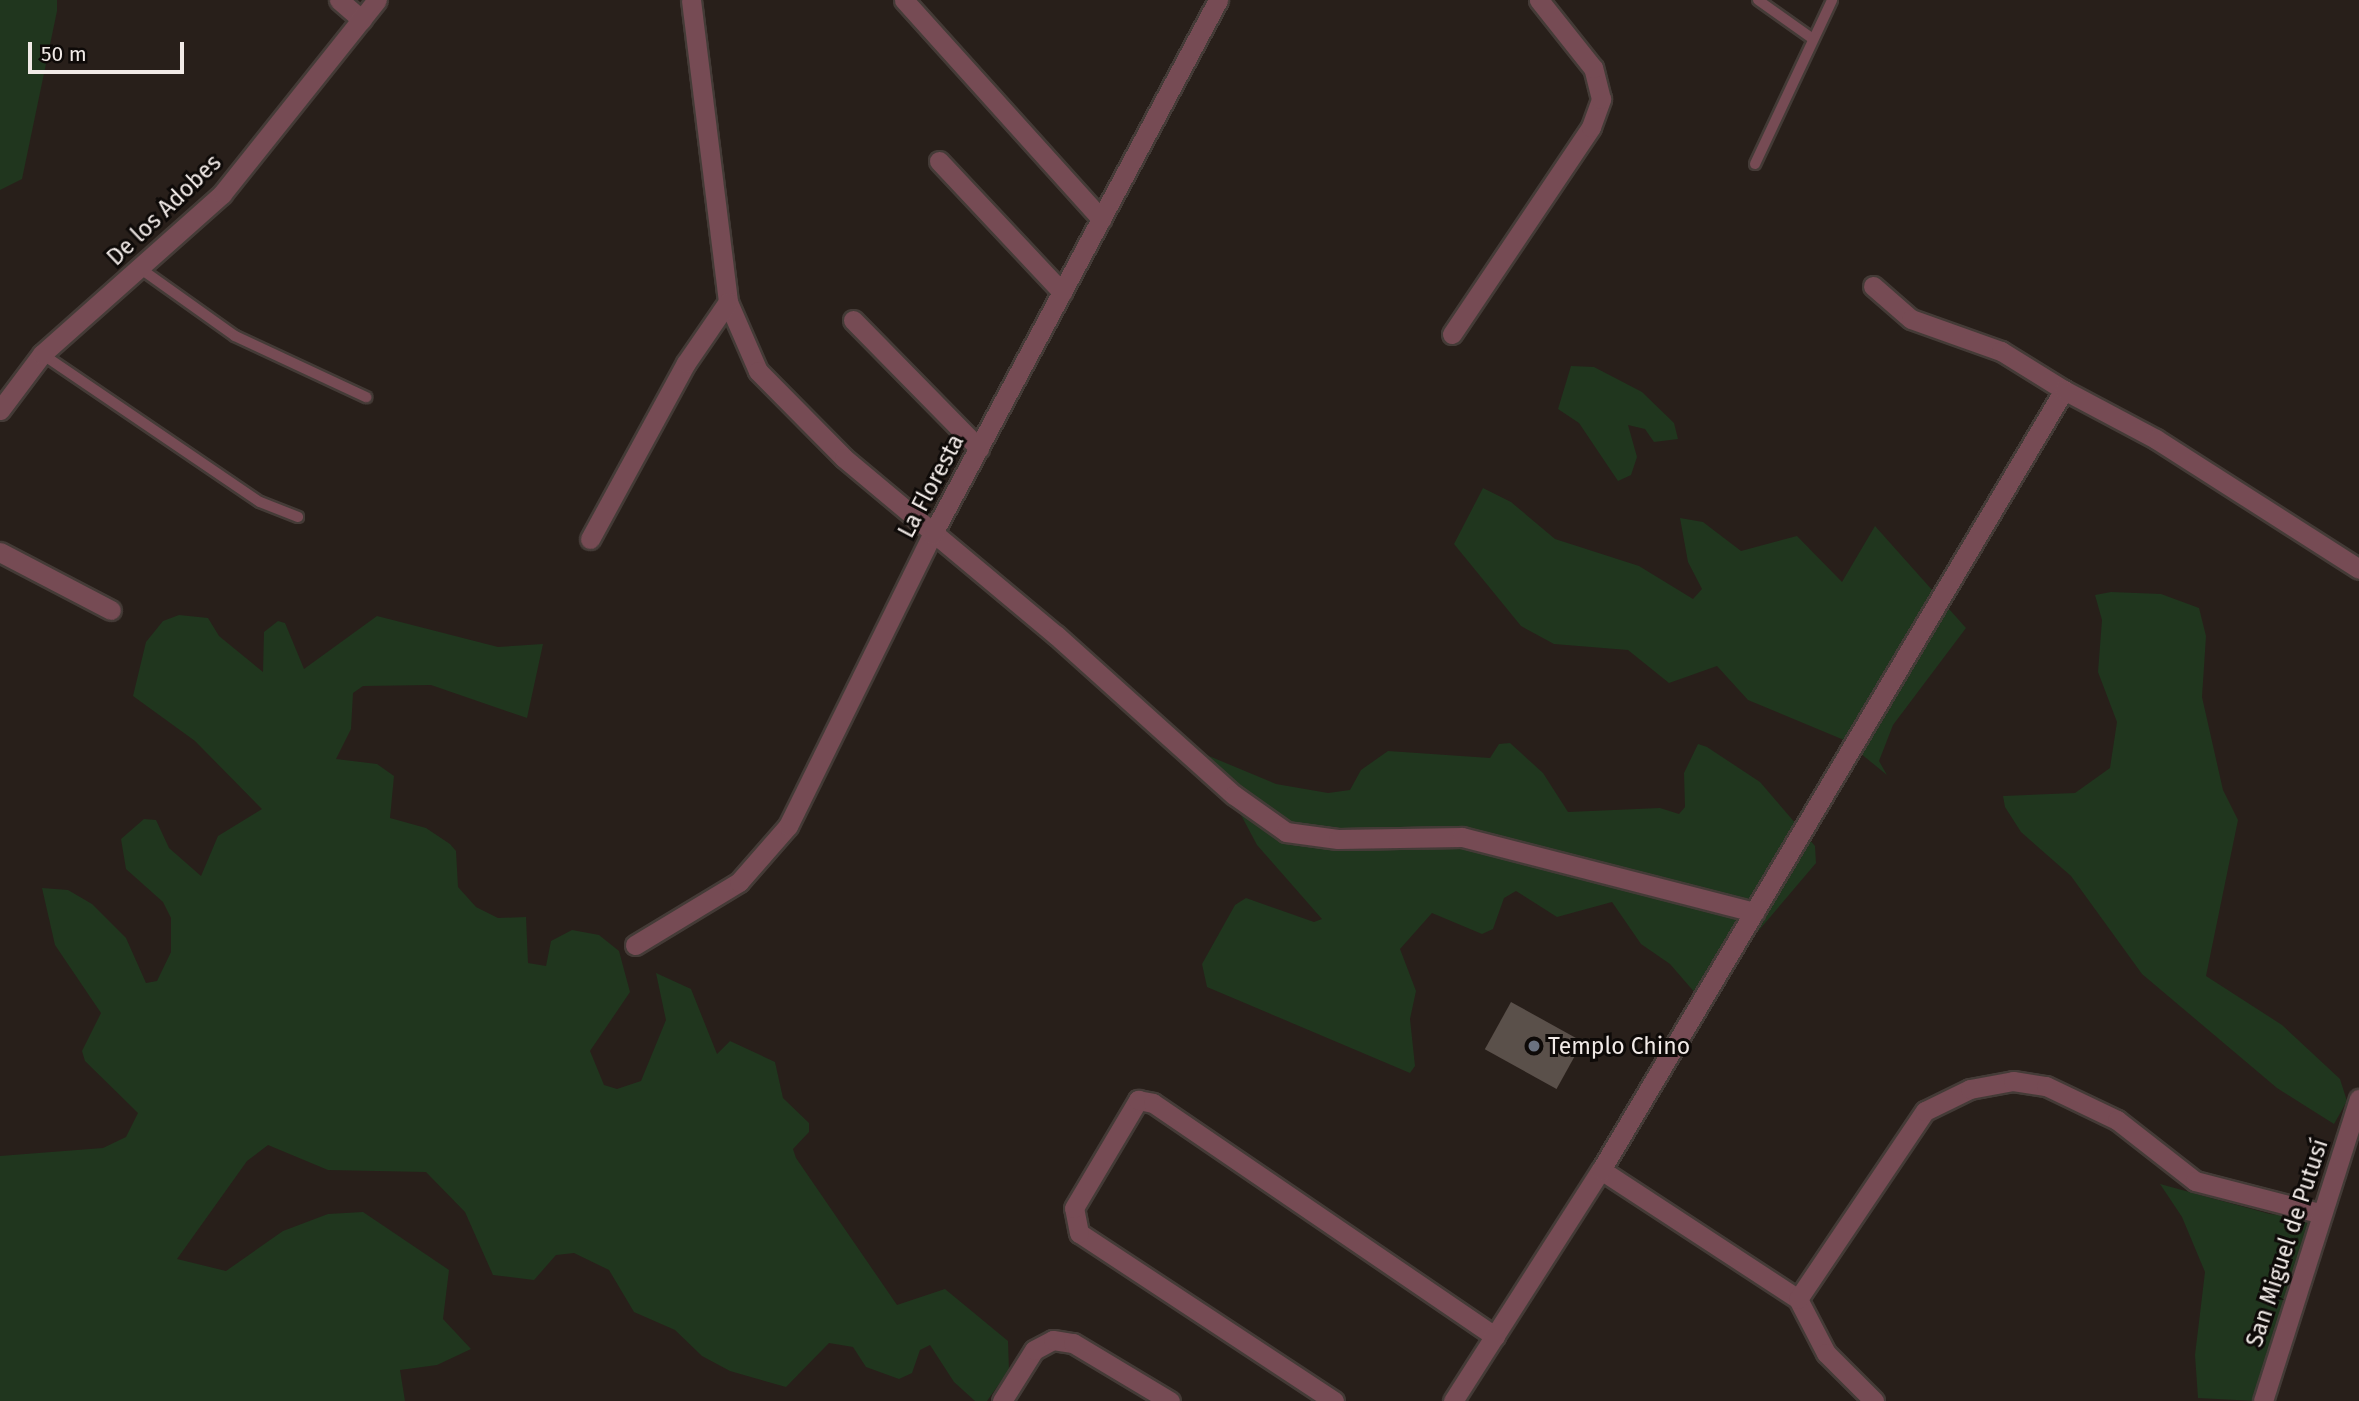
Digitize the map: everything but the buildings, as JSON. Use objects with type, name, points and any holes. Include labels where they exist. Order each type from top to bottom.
[{"type":"street","points":[[339,0],[362,20]]},
{"type":"street","name":"De los Adobes","points":[[0,410],[42,354],[141,269],[222,194],[377,0]]},
{"type":"street","points":[[691,0],[728,302],[758,371],[932,535],[1056,635],[1234,795],[1286,832],[1338,839],[1462,837],[1755,912]]},
{"type":"street","points":[[904,0],[1101,219]]},
{"type":"street","name":"La Floresta","points":[[635,945],[740,882],[788,826],[932,535],[1218,0]]},
{"type":"street","points":[[1452,334],[1591,127],[1601,99],[1593,68],[1539,0]]},
{"type":"street","points":[[939,161],[1062,292]]},
{"type":"street","points":[[1873,286],[1911,319],[2001,351],[2064,390],[2156,439],[2359,569]]},
{"type":"street","points":[[590,539],[686,363],[728,302]]},
{"type":"street","points":[[853,320],[979,448]]},
{"type":"street","points":[[1453,1401],[1601,1170],[2064,390]]},
{"type":"street","points":[[0,552],[111,610]]},
{"type":"street","points":[[1798,1299],[1924,1111],[1970,1089],[2013,1081],[2046,1086],[2117,1120],[2194,1181],[2319,1213]]},
{"type":"street","name":"San Miguel de Putusí","points":[[2263,1401],[2319,1213],[2359,1099]]},
{"type":"street","points":[[1334,1401],[1079,1233],[1074,1208],[1138,1100],[1153,1103],[1495,1336]]},
{"type":"street","points":[[1601,1170],[1798,1299],[1826,1353],[1874,1401]]},
{"type":"street","points":[[1002,1401],[1034,1350],[1053,1340],[1073,1343],[1170,1401]]},
{"type":"lane","points":[[1758,0],[1813,39]]},
{"type":"lane","points":[[1755,164],[1832,0]]},
{"type":"lane","points":[[141,269],[235,336],[366,397]]},
{"type":"lane","points":[[42,354],[260,502],[298,517]]},
{"type":"green space","points":[[0,0],[57,0],[57,11],[22,179],[0,190]]},
{"type":"green space","points":[[1571,366],[1594,367],[1642,392],[1674,423],[1678,439],[1654,442],[1645,429],[1628,425],[1637,457],[1631,475],[1618,481],[1579,423],[1558,409]]},
{"type":"green space","points":[[1483,488],[1511,502],[1555,539],[1639,566],[1693,599],[1702,589],[1688,562],[1680,518],[1703,522],[1741,551],[1797,536],[1842,582],[1875,526],[1966,628],[1893,725],[1879,761],[1887,775],[1844,740],[1748,700],[1717,666],[1669,683],[1628,650],[1554,644],[1521,626],[1454,544]]},
{"type":"green space","points":[[2111,592],[2161,594],[2199,608],[2206,636],[2202,697],[2223,790],[2238,820],[2206,976],[2282,1025],[2340,1079],[2347,1101],[2334,1124],[2277,1088],[2142,974],[2071,876],[2021,832],[2005,807],[2003,796],[2075,793],[2110,768],[2117,722],[2098,672],[2102,620],[2095,595]]},
{"type":"green space","points":[[179,615],[208,618],[219,636],[263,672],[264,632],[278,621],[285,623],[304,669],[377,616],[498,647],[543,644],[527,718],[431,685],[363,686],[353,693],[351,729],[336,759],[377,764],[394,776],[390,818],[426,828],[450,844],[456,851],[458,887],[476,907],[498,918],[526,917],[528,963],[546,966],[551,941],[572,930],[599,935],[619,951],[630,992],[590,1051],[604,1085],[617,1089],[641,1081],[666,1020],[656,973],[691,989],[717,1054],[730,1041],[775,1062],[783,1098],[809,1123],[809,1132],[793,1149],[796,1158],[897,1305],[945,1289],[1008,1341],[1009,1370],[987,1401],[975,1401],[954,1382],[930,1345],[920,1350],[912,1373],[899,1379],[866,1367],[853,1347],[829,1343],[786,1387],[730,1371],[702,1356],[675,1330],[634,1312],[609,1270],[574,1253],[556,1255],[534,1280],[493,1275],[465,1212],[426,1172],[328,1170],[268,1145],[247,1161],[177,1259],[226,1271],[283,1231],[328,1214],[363,1212],[449,1270],[443,1319],[471,1349],[437,1365],[400,1370],[405,1401],[0,1401],[0,1156],[103,1148],[126,1137],[138,1113],[85,1061],[82,1051],[101,1013],[55,945],[42,888],[68,890],[92,904],[126,938],[146,983],[157,981],[171,952],[171,918],[163,902],[126,869],[121,839],[144,819],[156,820],[169,848],[201,876],[218,836],[262,809],[195,741],[133,696],[146,642],[163,621]]},
{"type":"green space","points":[[1510,743],[1543,773],[1568,812],[1660,808],[1679,814],[1685,807],[1684,773],[1698,744],[1707,747],[1760,782],[1815,846],[1816,863],[1754,936],[1709,1009],[1670,964],[1641,944],[1612,902],[1557,917],[1516,891],[1504,898],[1493,929],[1482,934],[1432,913],[1400,949],[1416,991],[1410,1019],[1415,1066],[1410,1073],[1207,987],[1202,964],[1235,905],[1246,898],[1314,922],[1322,919],[1257,845],[1240,813],[1196,776],[1187,755],[1197,751],[1276,784],[1328,793],[1350,790],[1361,770],[1388,751],[1490,758],[1499,744]]},
{"type":"green space","points":[[2160,1184],[2270,1214],[2324,1219],[2270,1348],[2256,1401],[2198,1398],[2195,1355],[2205,1272],[2182,1217]]},
{"type":"place","name":"Templo Chino","points":[[1534,1046]]}]
